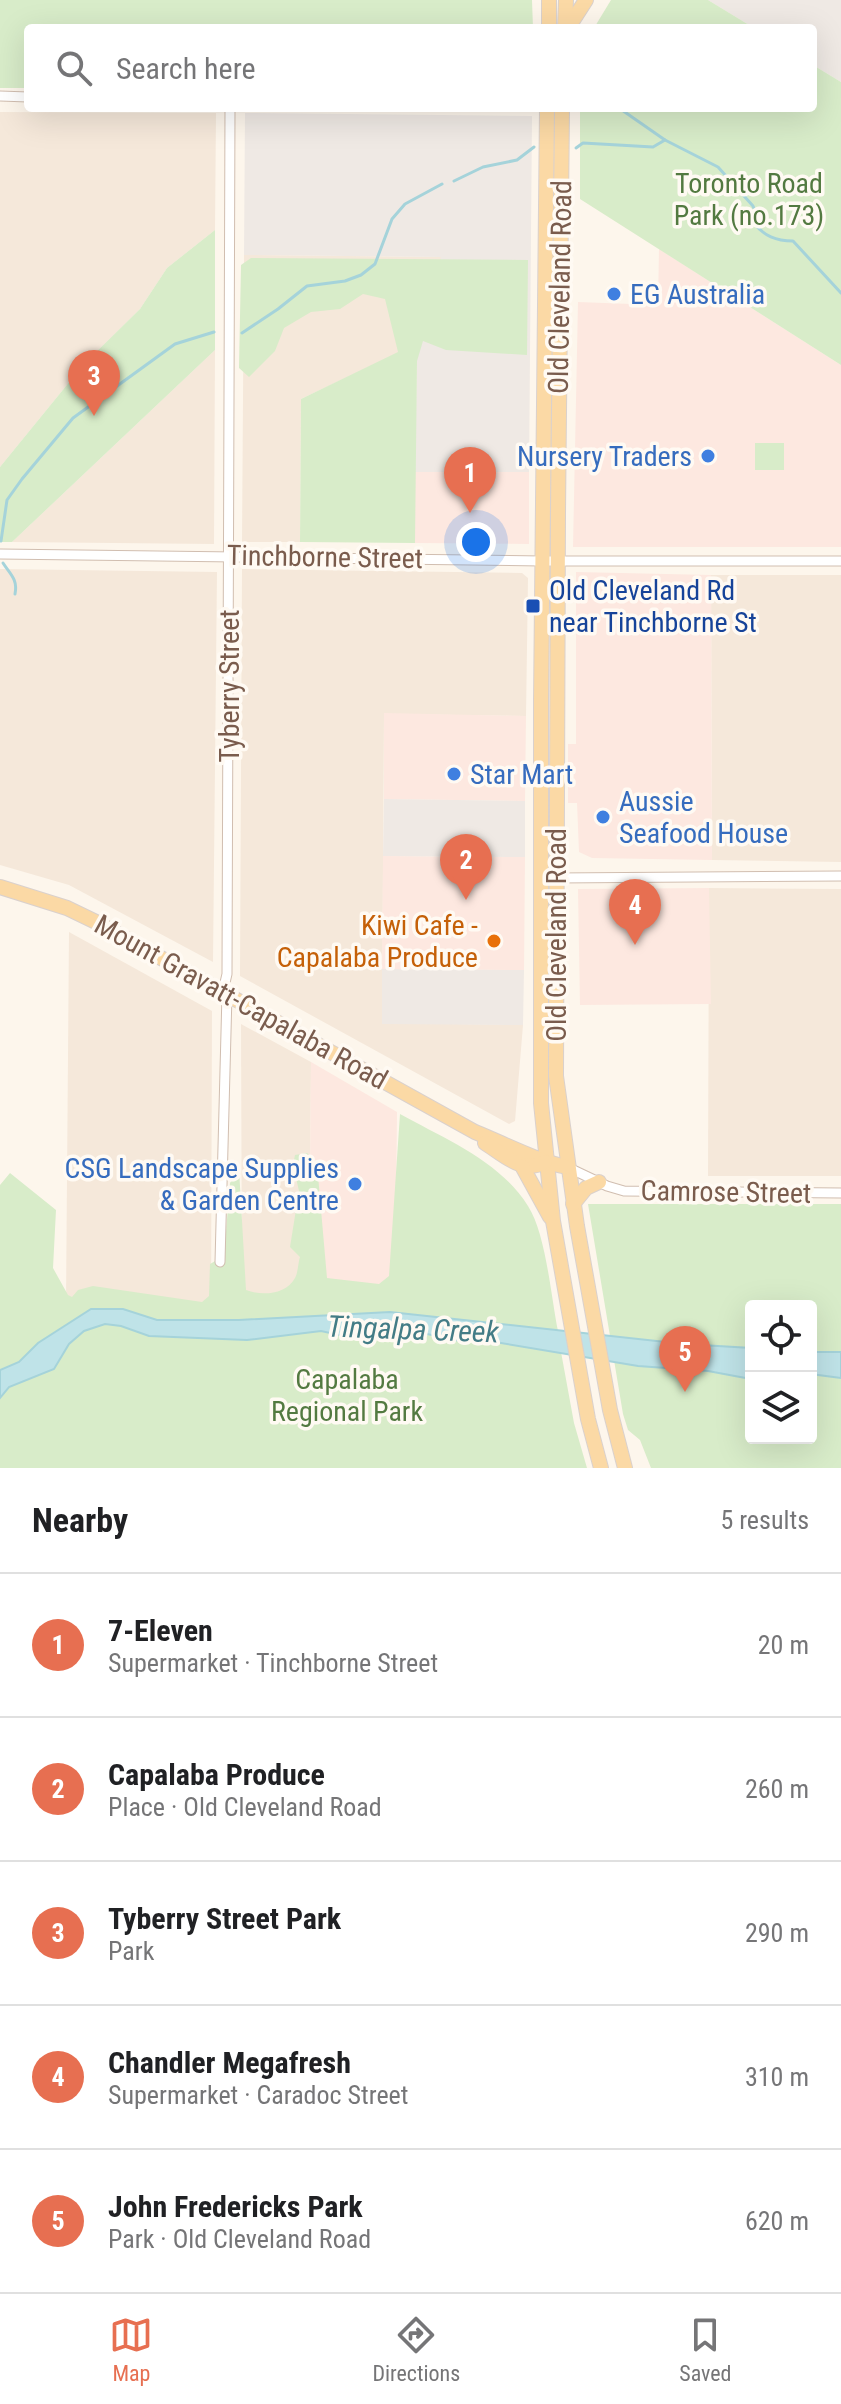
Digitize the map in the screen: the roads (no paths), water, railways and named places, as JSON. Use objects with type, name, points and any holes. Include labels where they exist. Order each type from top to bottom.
[{"type":"main road","points":[[549,0],[549,24]]},
{"type":"main road","points":[[566,0],[567,24]]},
{"type":"main road","points":[[570,24],[586,0]]},
{"type":"main road","name":"Old Cleveland Road","points":[[547,112],[542,561],[542,1124],[553,1221],[568,1311],[588,1419],[601,1468]]},
{"type":"main road","name":"Old Cleveland Road","points":[[562,112],[556,1076],[573,1204],[610,1410],[625,1468]]},
{"type":"main road","name":"Mount Gravatt-Capalaba Road","points":[[0,887],[67,908],[96,922],[475,1132],[545,1162],[567,1167]]},
{"type":"main road","points":[[498,1141],[522,1143],[532,1138],[542,1124]]},
{"type":"main road","name":"Mount Gravatt-Capalaba Road","points":[[475,1132],[483,1141],[522,1166],[538,1166],[545,1162]]},
{"type":"main road","points":[[522,1166],[553,1221]]},
{"type":"main road","points":[[573,1204],[583,1190],[599,1182]]},
{"type":"street","points":[[0,96],[24,97]]},
{"type":"street","name":"Tyberry Street","points":[[220,1262],[229,800],[230,112]]},
{"type":"street","name":"Tinchborne Street","points":[[0,554],[542,561],[841,561]]},
{"type":"street","points":[[556,878],[841,876]]},
{"type":"street","name":"Camrose Street","points":[[567,1167],[619,1190],[636,1192],[841,1193]]},
{"type":"water","name":"Tingalpa Creek","points":[[91,1309],[123,1309],[157,1320],[239,1320],[390,1312],[684,1344],[745,1348],[745,1378],[708,1371],[638,1366],[427,1334],[374,1332],[353,1338],[321,1331],[247,1340],[149,1336],[105,1324],[84,1331],[69,1344],[54,1369],[9,1387],[0,1398],[0,1370],[19,1362],[38,1343]]},
{"type":"water","points":[[817,1352],[841,1352],[841,1378],[817,1375]]},
{"type":"waterway","points":[[625,112],[665,140],[718,167],[753,206],[756,213],[754,223],[758,228],[771,237],[793,241],[841,293]]},
{"type":"waterway","points":[[576,148],[583,143],[653,147],[665,140]]},
{"type":"waterway","points":[[454,181],[483,167],[517,160],[534,147]]},
{"type":"waterway","points":[[242,333],[307,286],[345,281],[361,275],[375,264],[392,219],[405,204],[442,184]]},
{"type":"waterway","points":[[1,541],[7,500],[73,418],[175,344],[214,332]]},
{"type":"waterway","points":[[3,563],[14,580],[15,594]]},
{"type":"place","name":"EG Australia","points":[[614,294]]},
{"type":"place","name":"Tyberry Street Park","points":[[94,416]]},
{"type":"place","name":"Nursery Traders","points":[[708,456]]},
{"type":"place","name":"7-Eleven","points":[[470,513]]},
{"type":"place","name":"Old Cleveland Rd near Tinchborne St","points":[[533,606]]},
{"type":"place","name":"Star Mart","points":[[454,774]]},
{"type":"place","name":"Aussie Seafood House","points":[[603,817]]},
{"type":"place","name":"Capalaba Produce","points":[[466,900]]},
{"type":"place","name":"Kiwi Cafe - Capalaba Produce","points":[[494,941]]},
{"type":"place","name":"Chandler Megafresh","points":[[635,945]]},
{"type":"place","name":"CSG Landscape Supplies & Garden Centre","points":[[355,1184]]},
{"type":"place","name":"John Fredericks Park","points":[[685,1392]]},
{"type":"park label","name":"Toronto Road Park (no.173)","points":[[749,199]]},
{"type":"park label","name":"Capalaba Regional Park","points":[[347,1395]]}]
